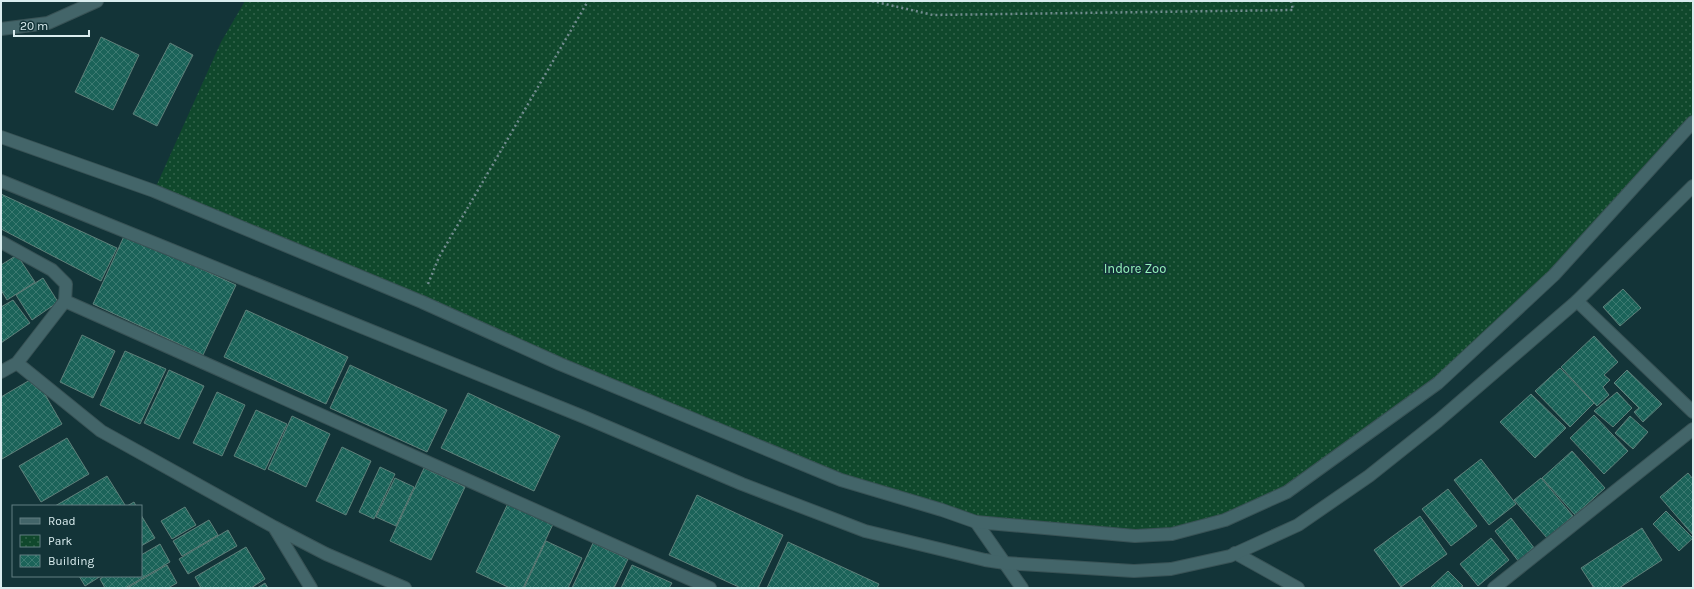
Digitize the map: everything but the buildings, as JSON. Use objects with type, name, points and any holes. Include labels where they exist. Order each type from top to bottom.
[{"type":"main road","points":[[1,29],[48,23],[97,1]]},
{"type":"main road","points":[[1,137],[154,192],[422,302],[560,364],[841,480],[942,510],[976,522],[1135,536],[1172,534],[1225,520],[1287,492],[1438,383],[1554,275],[1693,122]]},
{"type":"main road","points":[[1,181],[584,417],[764,493],[865,531],[985,560],[1005,563],[1141,570],[1171,569],[1230,556],[1298,525],[1369,476],[1438,421],[1577,301],[1692,190]]},
{"type":"main road","points":[[1,242],[52,270],[66,284],[65,301],[17,363],[1,372]]},
{"type":"main road","points":[[65,301],[710,588]]},
{"type":"main road","points":[[1577,301],[1693,412]]},
{"type":"main road","points":[[17,363],[101,431],[274,528],[326,554],[405,588]]},
{"type":"main road","points":[[1494,588],[1693,429]]},
{"type":"main road","points":[[976,522],[1022,588]]},
{"type":"main road","points":[[274,528],[311,588]]},
{"type":"main road","points":[[1235,553],[1298,588]]},
{"type":"path","points":[[422,302],[439,257],[588,1]]},
{"type":"path","points":[[872,1],[933,15],[1293,10],[1291,1]]},
{"type":"green space","name":"Indore Zoo","points":[[245,1],[1693,1],[1693,122],[1554,275],[1438,383],[1287,492],[1172,534],[976,522],[841,480],[154,191],[221,42]]}]
